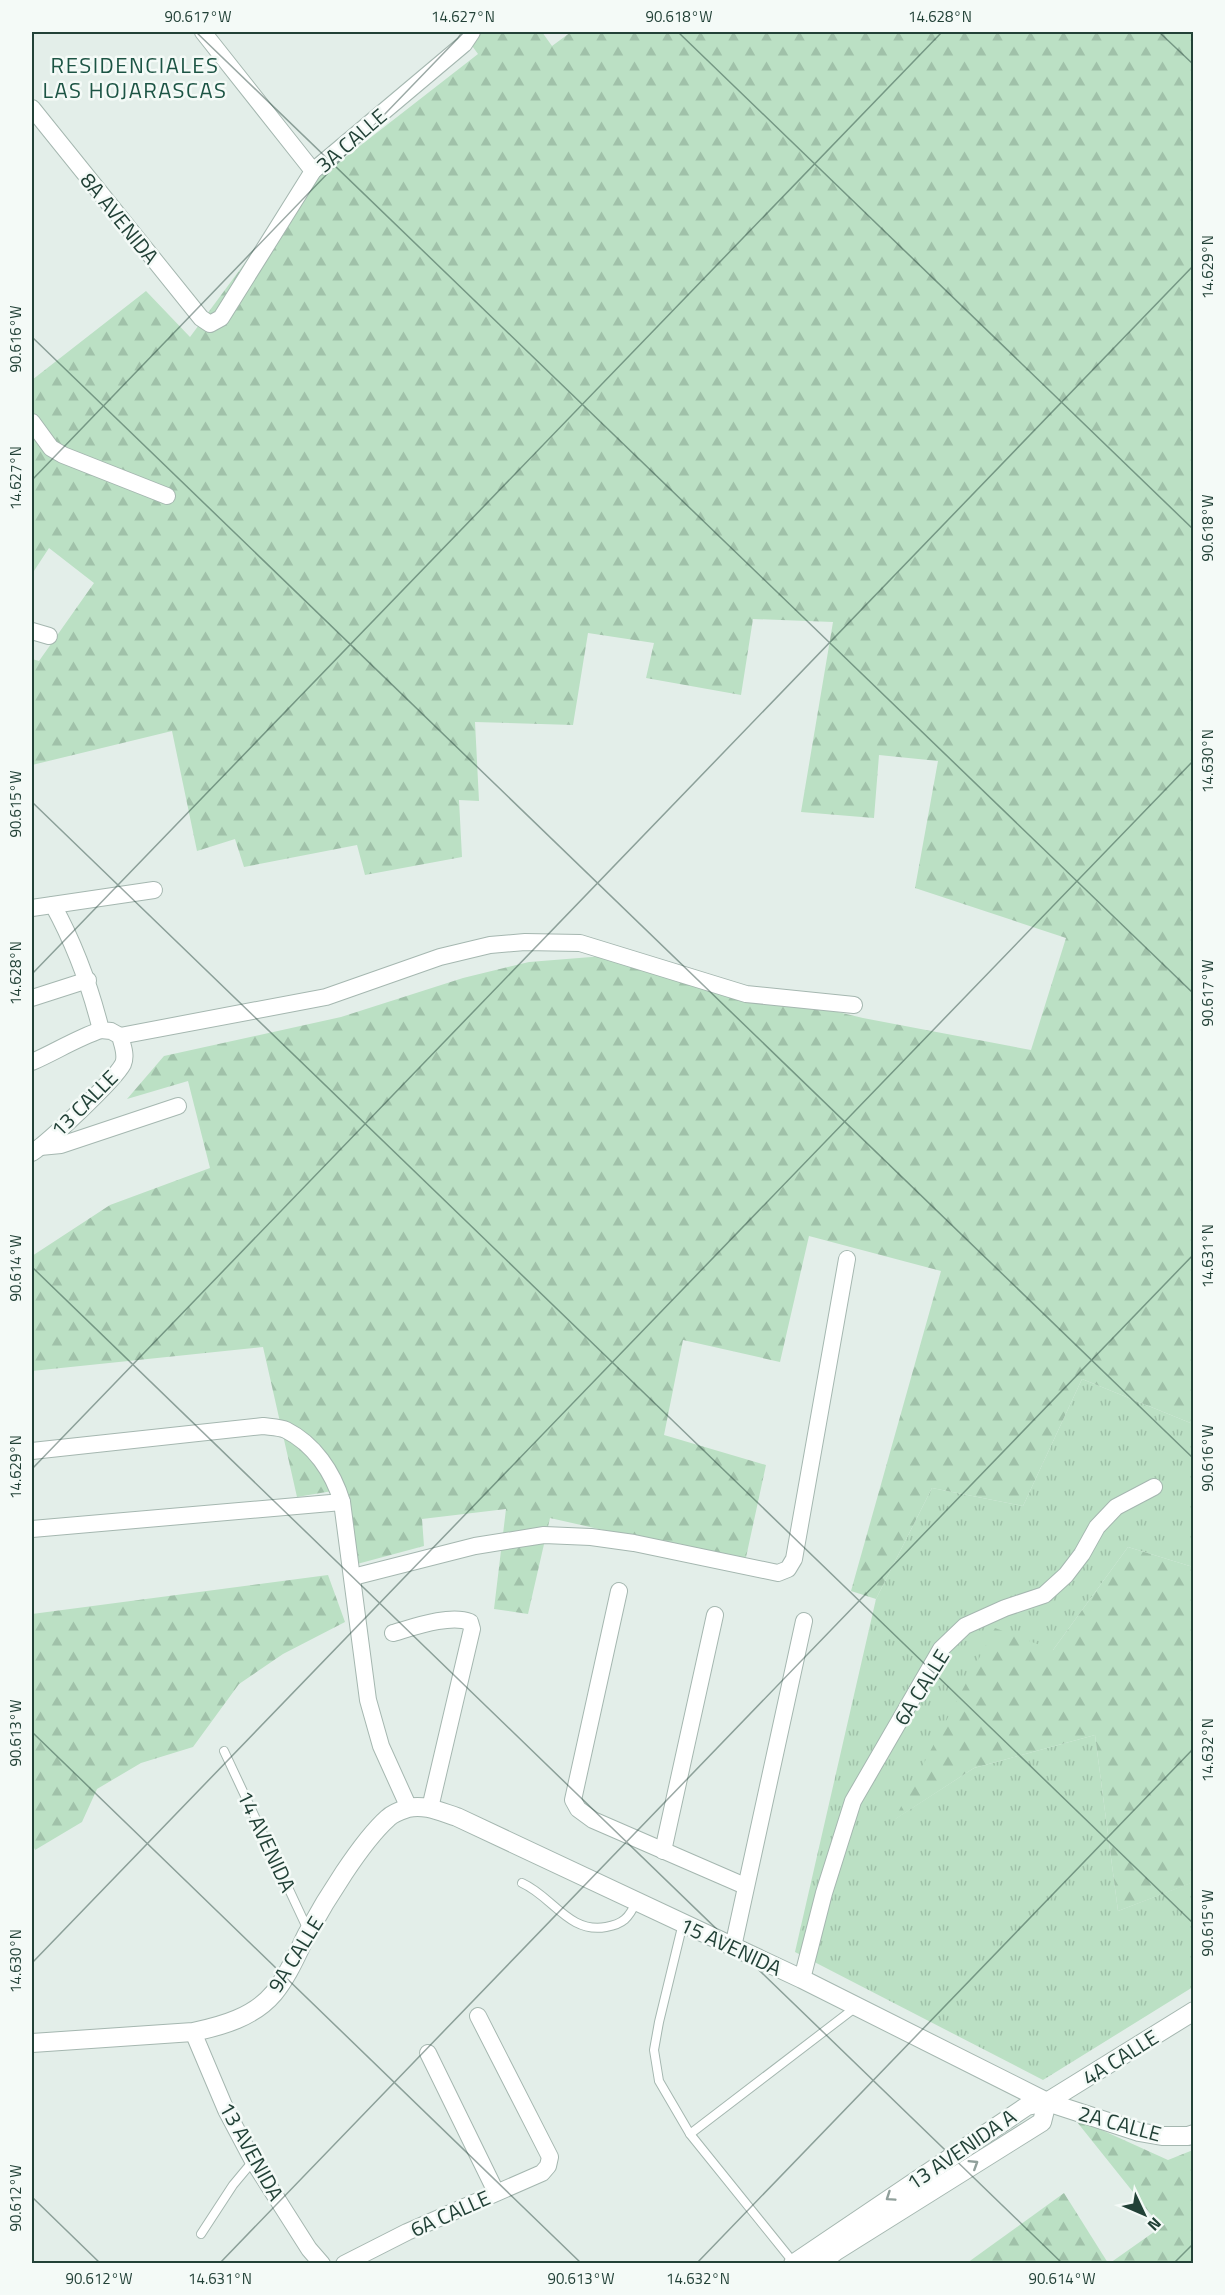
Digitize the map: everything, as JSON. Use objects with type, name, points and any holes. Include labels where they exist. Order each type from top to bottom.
[{"type":"street","points":[[203,32],[313,171]]},
{"type":"street","name":"3A CALLE","points":[[210,324],[221,318],[313,171],[464,44],[472,32]]},
{"type":"street","name":"8A AVENIDA","points":[[32,108],[201,318],[210,324]]},
{"type":"street","points":[[32,422],[51,448],[63,455],[167,496]]},
{"type":"street","points":[[32,631],[49,636]]},
{"type":"street","points":[[32,908],[154,890]]},
{"type":"street","points":[[53,904],[69,934],[88,980],[101,1030]]},
{"type":"street","points":[[32,1062],[81,1037],[101,1030],[111,1031],[121,1041],[326,997],[440,957],[490,945],[525,942],[580,943],[746,994],[854,1005]]},
{"type":"street","points":[[32,998],[88,980]]},
{"type":"street","name":"13 CALLE","points":[[35,1150],[103,1087],[123,1064],[125,1055],[121,1041]]},
{"type":"street","points":[[35,1150],[178,1107]]},
{"type":"street","points":[[353,1577],[475,1546],[544,1534],[634,1543],[778,1573],[788,1569],[794,1559],[847,1259]]},
{"type":"street","points":[[32,1451],[263,1426],[285,1429],[314,1450],[337,1484],[342,1502],[368,1700],[381,1746],[409,1808]]},
{"type":"street","name":"6A CALLE","points":[[802,1979],[824,1893],[853,1801],[941,1649],[965,1626],[1005,1608],[1044,1595],[1066,1575],[1082,1554],[1096,1527],[1116,1507],[1154,1487]]},
{"type":"street","points":[[32,1529],[342,1502]]},
{"type":"street","points":[[619,1591],[573,1800],[578,1809],[593,1820],[745,1886]]},
{"type":"street","points":[[663,1851],[715,1615]]},
{"type":"street","points":[[393,1633],[461,1618],[470,1622],[472,1629],[430,1808]]},
{"type":"street","points":[[733,1947],[804,1621]]},
{"type":"street","name":"15 AVENIDA","points":[[409,1808],[430,1808],[457,1817],[802,1979],[1047,2102]]},
{"type":"street","name":"9A CALLE","points":[[32,2043],[193,2032],[219,2026],[252,2012],[273,1994],[309,1932],[366,1843],[389,1816],[409,1808]]},
{"type":"street","name":"4A CALLE","points":[[1047,2102],[1194,2011]]},
{"type":"street","name":"6A CALLE","points":[[344,2264],[407,2232],[542,2173],[548,2166],[550,2157],[478,2016]]},
{"type":"street","name":"13 AVENIDA","points":[[193,2032],[226,2110],[253,2161],[309,2249],[322,2264]]},
{"type":"street","points":[[428,2053],[496,2192]]},
{"type":"street","name":"2A CALLE","points":[[1047,2102],[1139,2132],[1161,2136],[1194,2134]]},
{"type":"street","name":"13 AVENIDA A","points":[[794,2263],[1027,2106],[1047,2102],[1042,2122],[836,2251],[819,2264]]},
{"type":"lane","name":"14 AVENIDA","points":[[224,1751],[309,1932]]},
{"type":"lane","points":[[522,1883],[535,1889],[571,1921],[591,1928],[616,1926],[624,1922],[636,1902]]},
{"type":"lane","points":[[684,1923],[654,2050],[659,2081],[690,2134],[794,2263]]},
{"type":"lane","points":[[690,2134],[856,2007]]},
{"type":"lane","points":[[201,2234],[232,2185],[253,2161]]},
{"type":"green space","points":[[462,32],[542,32],[552,46],[571,32],[1193,32],[1193,1424],[1082,1379],[1023,1506],[932,1488],[876,1599],[851,1591],[941,1271],[809,1236],[780,1362],[683,1340],[664,1435],[766,1465],[745,1562],[550,1518],[528,1614],[494,1609],[506,1509],[422,1519],[424,1546],[357,1564],[344,1489],[297,1497],[263,1347],[32,1371],[32,1256],[110,1205],[210,1168],[188,1081],[127,1099],[164,1056],[341,1017],[463,978],[529,962],[604,956],[863,1018],[1031,1050],[1066,938],[915,888],[938,761],[879,755],[874,818],[801,812],[833,622],[753,619],[741,695],[646,678],[654,643],[588,633],[573,725],[475,722],[479,801],[459,800],[462,857],[365,875],[357,845],[244,867],[235,839],[197,851],[172,731],[32,765],[32,659],[39,661],[94,583],[49,548],[32,574],[32,380],[146,291],[190,337],[293,198],[478,54]]},
{"type":"green space","points":[[1082,1379],[1193,1424],[1193,1567],[1128,1547],[1053,1650],[895,1819],[974,1768],[1095,1735],[1118,1911],[1193,1882],[1193,1987],[1043,2080],[795,1952],[876,1599],[932,1488],[1023,1506]]},
{"type":"green space","points":[[1128,1547],[1193,1567],[1194,1882],[1118,1911],[1095,1735],[974,1768],[894,1820],[995,1628],[1053,1650]]},
{"type":"green space","points":[[328,1575],[345,1622],[283,1654],[239,1684],[193,1747],[141,1763],[97,1789],[82,1822],[35,1850],[32,1843],[32,1614]]},
{"type":"green space","points":[[1073,2117],[1168,2160],[1193,2150],[1193,2263],[1110,2263],[1161,2227]]},
{"type":"green space","points":[[1064,2193],[1108,2263],[967,2263]]},
{"type":"district","name":"RESIDENCIALES LAS HOJARASCAS","points":[[135,78]]}]
